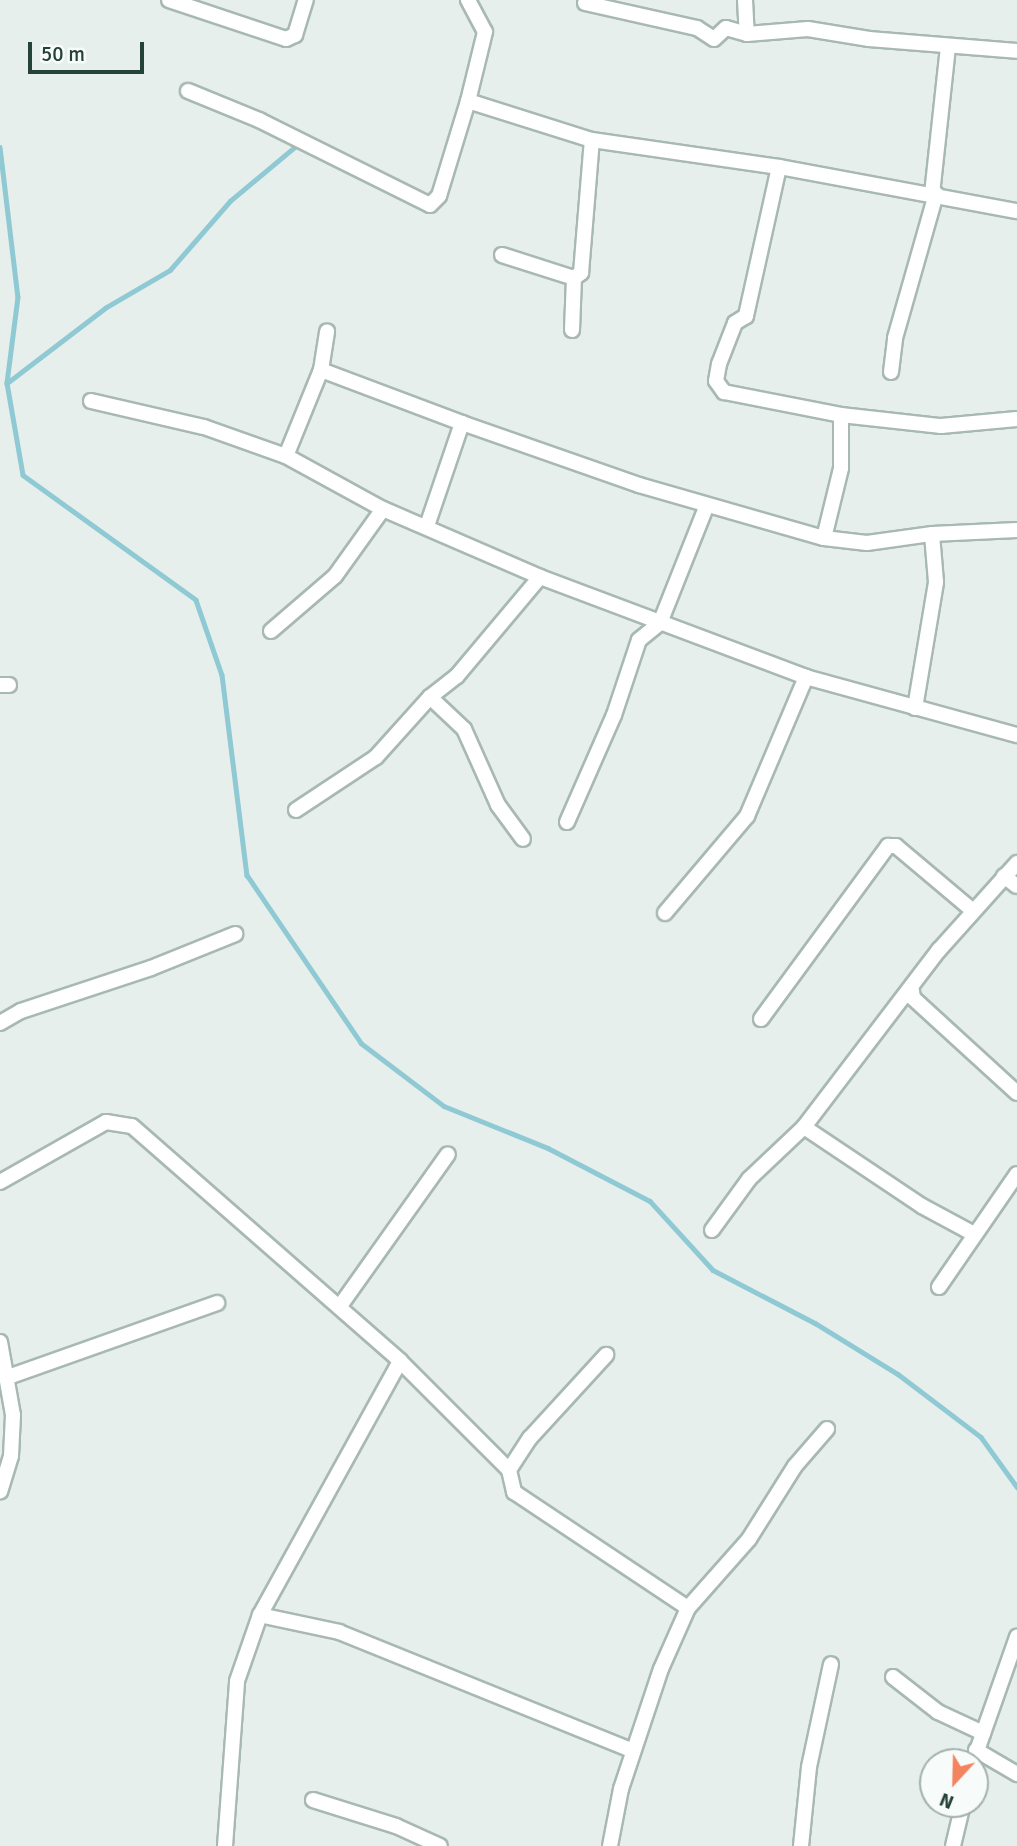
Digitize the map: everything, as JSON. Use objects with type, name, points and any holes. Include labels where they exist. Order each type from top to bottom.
[{"type":"street","points":[[169,0],[286,39],[295,35],[306,0]]},
{"type":"street","points":[[188,91],[259,120],[430,205],[439,196],[468,101],[485,32],[468,0]]},
{"type":"street","points":[[745,0],[747,34]]},
{"type":"street","points":[[585,3],[697,28],[715,39],[726,28],[747,34],[808,29],[948,46],[1017,51]]},
{"type":"street","points":[[891,372],[895,338],[934,194],[948,46]]},
{"type":"street","points":[[468,101],[592,140],[779,167],[1017,211]]},
{"type":"street","points":[[572,330],[574,278],[583,269],[592,140]]},
{"type":"street","points":[[779,167],[746,316],[735,323],[716,381],[724,391],[841,415],[940,426],[1017,419]]},
{"type":"street","points":[[502,255],[574,278]]},
{"type":"street","points":[[286,456],[321,370],[327,331]]},
{"type":"street","points":[[321,370],[462,423],[707,505],[824,538],[880,542],[932,534],[1017,530]]},
{"type":"street","points":[[91,401],[204,427],[286,456],[383,509],[540,577],[806,677],[1017,735]]},
{"type":"street","points":[[824,538],[841,468],[841,415]]},
{"type":"street","points":[[427,526],[462,423]]},
{"type":"street","points":[[567,822],[614,715],[639,640],[660,623],[707,505]]},
{"type":"street","points":[[271,631],[334,576],[383,509]]},
{"type":"street","points":[[915,708],[936,582],[932,534]]},
{"type":"street","points":[[296,810],[376,757],[430,697],[457,676],[540,577]]},
{"type":"street","points":[[666,913],[747,816],[806,677]]},
{"type":"street","points":[[430,697],[464,729],[498,806],[523,839]]},
{"type":"street","points":[[761,1019],[888,845],[896,846],[972,910]]},
{"type":"street","points":[[712,1230],[749,1179],[804,1127],[912,991],[972,910],[1017,863]]},
{"type":"street","points":[[1004,876],[1017,887]]},
{"type":"street","points":[[0,1023],[21,1011],[151,968],[235,933]]},
{"type":"street","points":[[912,991],[913,998],[1017,1093]]},
{"type":"street","points":[[0,1182],[106,1122],[132,1126],[400,1361],[509,1470],[514,1492],[688,1608]]},
{"type":"street","points":[[804,1127],[911,1199],[975,1234]]},
{"type":"street","points":[[340,1306],[449,1154]]},
{"type":"street","points":[[939,1287],[1017,1174]]},
{"type":"street","points":[[8,1377],[217,1303]]},
{"type":"street","points":[[0,1342],[8,1377],[6,1454],[0,1491]]},
{"type":"street","points":[[509,1470],[530,1438],[606,1355]]},
{"type":"street","points":[[225,1846],[237,1681],[260,1615],[400,1361]]},
{"type":"street","points":[[610,1846],[633,1751],[688,1608],[749,1539],[795,1466],[827,1429]]},
{"type":"street","points":[[260,1615],[339,1632],[633,1751]]},
{"type":"street","points":[[977,1748],[1017,1637]]},
{"type":"street","points":[[801,1846],[809,1767],[831,1664]]},
{"type":"street","points":[[892,1677],[938,1712],[983,1733]]},
{"type":"street","points":[[989,1762],[1017,1774]]},
{"type":"street","points":[[313,1800],[396,1826],[440,1846]]},
{"type":"street","points":[[953,1846],[960,1818]]},
{"type":"waterway","points":[[7,383],[105,308],[170,270],[230,201],[297,145]]},
{"type":"waterway","points":[[0,147],[18,297],[7,383],[23,475],[196,600],[222,675],[247,875],[361,1043],[444,1106],[548,1148],[650,1201],[713,1270],[815,1323],[898,1374],[981,1437],[1017,1487]]}]
